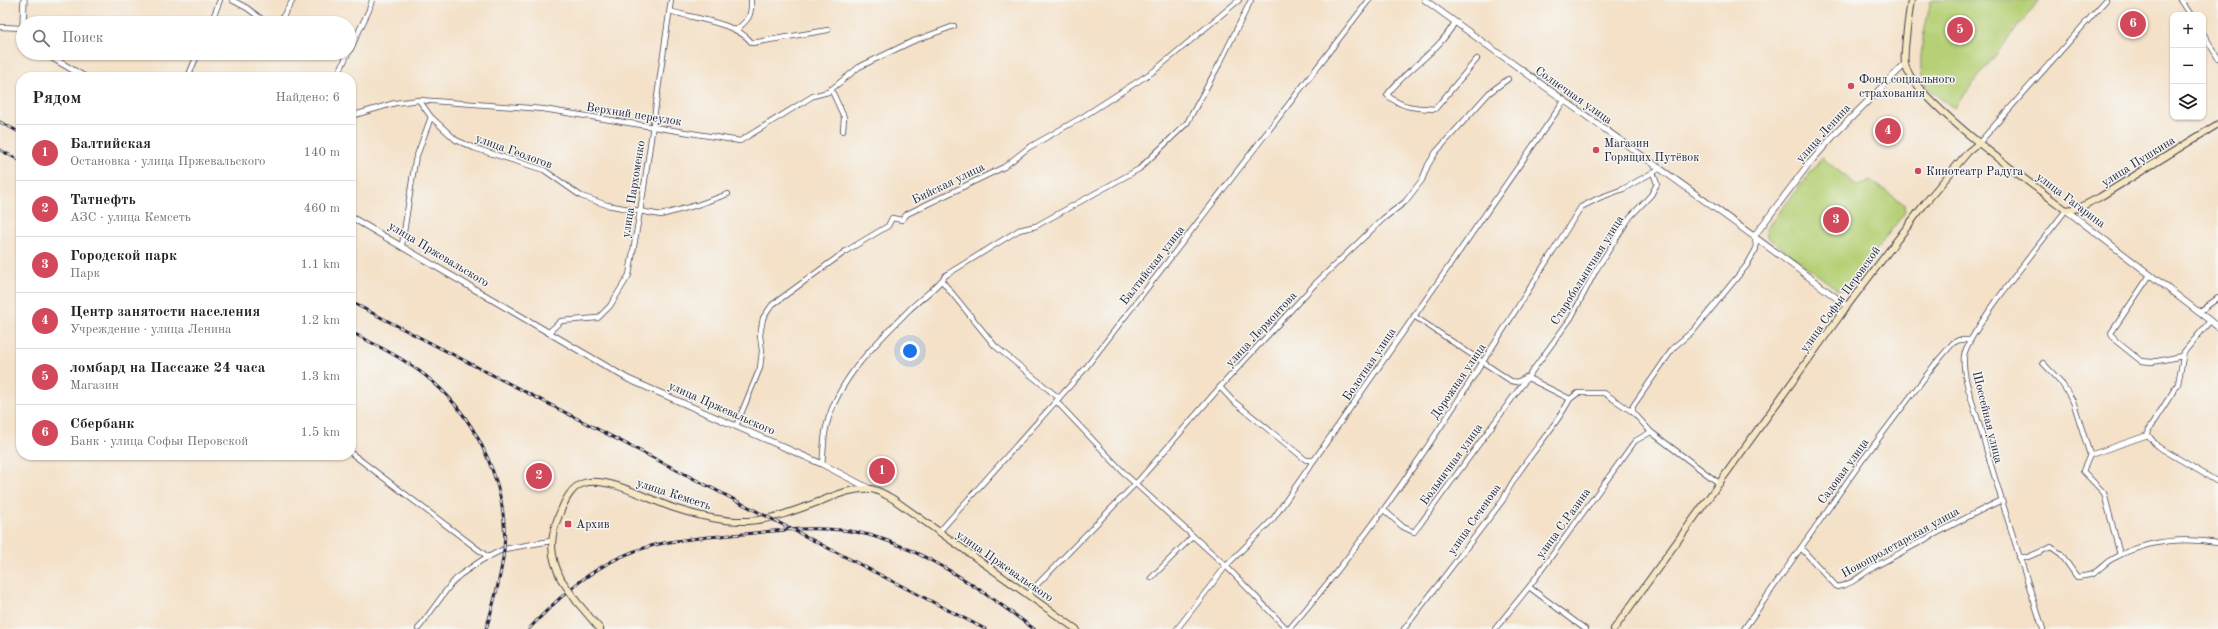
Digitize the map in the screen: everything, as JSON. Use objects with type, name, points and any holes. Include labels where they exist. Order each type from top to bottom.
[{"type":"main road","points":[[1905,64],[1911,0]]},
{"type":"main road","name":"улица Гагарина","points":[[1905,64],[1913,82],[1979,143],[2066,210]]},
{"type":"main road","name":"улица Пушкина","points":[[2066,210],[2079,208],[2100,198],[2218,124]]},
{"type":"main road","name":"улица Софьи Перовской","points":[[1614,629],[1847,306],[1926,202],[1968,152],[1979,143]]},
{"type":"main road","name":"улица Кемсеть","points":[[600,629],[577,602],[561,579],[554,562],[551,541],[558,519],[568,497],[576,487],[591,482],[612,485],[693,514],[737,521],[758,520],[817,503],[842,493],[870,489]]},
{"type":"main road","name":"улица Пржевальского","points":[[870,489],[893,499],[1076,629]]},
{"type":"street","points":[[23,16],[24,0]]},
{"type":"street","points":[[214,16],[220,0]]},
{"type":"street","points":[[232,0],[248,8],[258,16]]},
{"type":"street","points":[[284,16],[294,0]]},
{"type":"street","points":[[356,37],[372,0]]},
{"type":"street","name":"улица Пархоменко","points":[[548,332],[561,321],[598,318],[610,306],[629,275],[653,127],[670,11],[670,0]]},
{"type":"street","points":[[736,30],[747,21],[752,12],[751,0]]},
{"type":"street","name":"Бийская улица","points":[[736,426],[760,368],[762,351],[760,335],[762,324],[772,305],[846,251],[888,226],[892,218],[902,220],[907,214],[1004,167],[1028,148],[1084,116],[1147,75],[1239,0]]},
{"type":"street","points":[[822,464],[826,425],[839,394],[859,362],[919,300],[942,281],[946,275],[1019,230],[1036,226],[1139,169],[1187,123],[1222,60],[1250,0]]},
{"type":"street","name":"Балтийская улица","points":[[939,532],[1084,370],[1369,0]]},
{"type":"street","name":"Солнечная улица","points":[[1425,0],[1659,169],[1754,235],[1847,306]]},
{"type":"street","name":"улица Софьи Перовской","points":[[1979,143],[2106,0]]},
{"type":"street","points":[[2181,0],[2189,12]]},
{"type":"street","points":[[670,11],[722,24],[736,30],[752,43],[828,30]]},
{"type":"street","points":[[1455,22],[1448,35],[1435,49],[1390,90],[1387,95],[1396,103],[1409,107],[1435,109],[1477,58]]},
{"type":"street","name":"Верхний переулок","points":[[419,100],[543,110],[740,141],[813,96],[831,89],[858,67],[911,42],[954,26]]},
{"type":"street","points":[[0,28],[16,28]]},
{"type":"street","points":[[2206,38],[2218,58]]},
{"type":"street","points":[[56,60],[76,72]]},
{"type":"street","points":[[190,72],[195,60]]},
{"type":"street","points":[[339,72],[345,60]]},
{"type":"street","name":"улица Ленина","points":[[1754,235],[1807,166],[1836,133],[1905,64]]},
{"type":"street","name":"улица Лермонтова","points":[[1027,595],[1135,483],[1220,387],[1316,283],[1384,218],[1405,202],[1422,180],[1428,165],[1436,152],[1489,93],[1508,79]]},
{"type":"street","points":[[831,89],[844,117],[843,132]]},
{"type":"street","points":[[356,115],[395,103],[419,100]]},
{"type":"street","name":"улица Геологов","points":[[419,100],[431,118],[456,140],[474,148],[544,170],[581,196],[607,205],[661,215],[697,205],[728,194]]},
{"type":"street","name":"Болотная улица","points":[[1177,629],[1226,566],[1273,519],[1564,101]]},
{"type":"street","points":[[402,245],[415,161],[431,118]]},
{"type":"street","name":"Дорожная улица","points":[[1288,629],[1314,600],[1384,510],[1483,363],[1581,208],[1659,169]]},
{"type":"street","name":"Старобольничная улица","points":[[1526,377],[1571,318],[1596,270],[1630,217],[1651,195],[1656,184],[1653,172]]},
{"type":"street","name":"улица Гагарина","points":[[2066,210],[2218,327]]},
{"type":"street","name":"Шоссейная улица","points":[[2043,629],[2000,501],[1967,382],[1964,356],[1970,340],[2066,210]]},
{"type":"street","name":"улица Пржевальского","points":[[356,219],[628,379],[822,464],[870,489]]},
{"type":"street","points":[[1633,412],[1633,406],[1674,347],[1694,330],[1747,265],[1756,249],[1754,235]]},
{"type":"street","points":[[2150,274],[2111,333],[2116,341],[2141,361],[2152,362],[2183,356]]},
{"type":"street","points":[[942,281],[995,346],[1058,400],[1135,483],[1226,566],[1288,629]]},
{"type":"street","points":[[2198,312],[2218,298]]},
{"type":"street","points":[[1414,316],[1511,381],[1517,382],[1526,377],[1570,399],[1578,393],[1604,393],[1633,412],[1651,432],[1720,484]]},
{"type":"street","points":[[2210,321],[2192,342],[2183,356],[2178,384],[2149,429],[2148,435],[2157,446],[2218,482]]},
{"type":"street","name":"Садовая улица","points":[[1744,629],[1861,462],[1935,364],[1953,343],[1959,340],[1970,340]]},
{"type":"street","points":[[2043,363],[2061,382],[2073,401],[2090,455],[2083,471],[2104,494],[2120,554]]},
{"type":"street","name":"Больничная улица","points":[[1384,510],[1403,527],[1414,532],[1526,377]]},
{"type":"street","points":[[1220,387],[1232,400],[1300,456],[1306,460],[1314,460]]},
{"type":"street","name":"улица Сеченова","points":[[1404,629],[1503,500],[1513,479],[1560,417],[1570,399]]},
{"type":"street","name":"улица С.Разина","points":[[1496,629],[1530,586],[1635,441],[1651,432]]},
{"type":"street","points":[[2090,455],[2148,435]]},
{"type":"street","points":[[356,458],[488,557]]},
{"type":"street","name":"Новопролетарская улица","points":[[1801,548],[1837,587],[1850,584],[1868,570],[1952,524],[2000,501]]},
{"type":"street","points":[[1151,578],[1193,536]]},
{"type":"street","points":[[2019,557],[2028,557],[2051,547],[2061,554],[2077,577],[2092,574],[2104,563],[2120,554],[2149,544],[2181,540],[2218,543]]},
{"type":"street","points":[[418,629],[450,584],[482,560],[504,548],[551,541]]},
{"type":"street","points":[[1530,586],[1585,629]]},
{"type":"green space","points":[[1931,0],[2039,0],[1954,108],[1926,86],[1922,74],[1921,53]]},
{"type":"green space","points":[[1822,158],[1858,186],[1870,180],[1904,204],[1905,212],[1846,290],[1838,290],[1767,237],[1766,229]]},
{"type":"railway","points":[[0,122],[16,130]]},
{"type":"railway","points":[[0,150],[16,158]]},
{"type":"railway","points":[[356,305],[985,629]]},
{"type":"railway","points":[[356,335],[404,361],[424,374],[433,382],[449,398],[464,417],[488,458],[496,481],[501,504],[504,527],[504,550],[501,570],[486,629]]},
{"type":"railway","points":[[529,629],[558,600],[589,575],[606,564],[643,548],[698,538],[783,530],[812,529],[855,532],[892,542],[935,562],[955,574],[1034,629]]},
{"type":"place","name":"Сбербанк","points":[[2133,24]]},
{"type":"place","name":"ломбард на Пассаже 24 часа","points":[[1960,30]]},
{"type":"place","name":"Фонд социального страхования","points":[[1851,86]]},
{"type":"place","name":"Центр занятости населения","points":[[1888,131]]},
{"type":"place","name":"Магазин Горящих Путёвок","points":[[1596,150]]},
{"type":"place","name":"Кинотеатр Радуга","points":[[1918,171]]},
{"type":"place","name":"Городской парк","points":[[1836,220]]},
{"type":"place","name":"Балтийская","points":[[882,471]]},
{"type":"place","name":"Татнефть","points":[[539,476]]},
{"type":"place","name":"Архив","points":[[568,524]]}]
